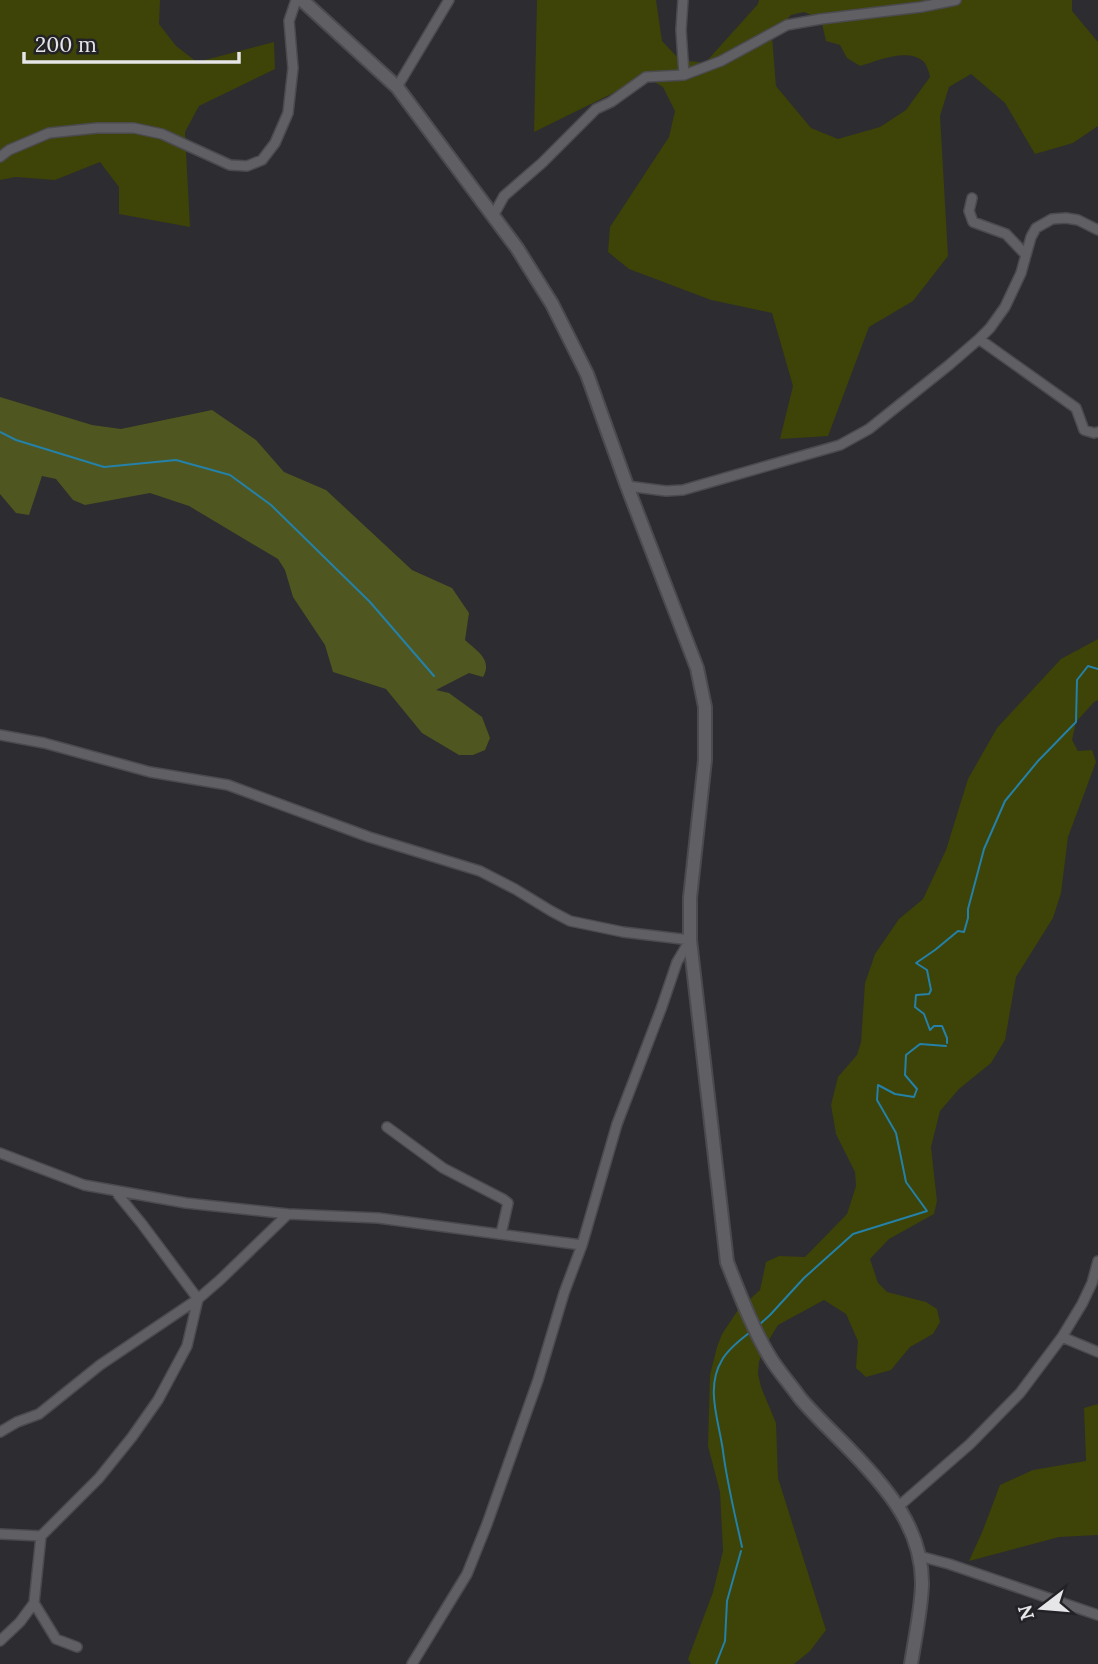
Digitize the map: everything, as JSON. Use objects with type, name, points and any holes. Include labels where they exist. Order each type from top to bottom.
[{"type":"street","points":[[0,157],[9,150],[49,133],[97,128],[134,128],[162,134],[230,165],[247,166],[262,160],[275,143],[288,113],[292,68],[289,21],[296,0]]},
{"type":"street","points":[[302,0],[397,87],[517,248],[552,304],[587,374],[697,668],[705,707],[705,760],[690,898],[690,940],[727,1262],[771,1359],[802,1400],[879,1481],[910,1525],[919,1556],[922,1583],[911,1664]]},
{"type":"street","points":[[397,87],[449,0]]},
{"type":"street","points":[[683,0],[681,30],[684,75]]},
{"type":"street","points":[[493,216],[504,196],[542,163],[596,109],[611,102],[646,77],[684,75],[721,61],[787,25],[956,0]]},
{"type":"street","points":[[972,198],[969,211],[973,222],[1006,234],[1026,255]]},
{"type":"street","points":[[627,486],[666,491],[683,489],[840,445],[869,429],[979,339],[1005,307],[1021,274],[1035,228],[1052,219],[1066,218],[1096,227]]},
{"type":"street","points":[[979,339],[1076,408],[1084,430],[1098,432]]},
{"type":"street","points":[[0,734],[150,772],[228,785],[369,837],[480,871],[570,920],[623,932],[690,940]]},
{"type":"street","points":[[412,1664],[467,1574],[482,1536],[582,1245],[617,1124],[662,1009],[677,962],[690,940]]},
{"type":"street","points":[[387,1127],[443,1168],[508,1203],[500,1234]]},
{"type":"street","points":[[0,1153],[84,1185],[186,1203],[288,1214],[378,1218],[582,1245]]},
{"type":"street","points":[[0,1641],[20,1622],[34,1603],[41,1536],[99,1478],[132,1437],[158,1400],[187,1346],[198,1299],[114,1191]]},
{"type":"street","points":[[0,1432],[39,1414],[100,1365],[198,1299],[288,1214]]},
{"type":"street","points":[[899,1506],[970,1444],[1020,1393],[1083,1304],[1098,1261]]},
{"type":"street","points":[[1062,1337],[1098,1352]]},
{"type":"street","points":[[0,1534],[41,1536]]},
{"type":"street","points":[[919,1556],[1098,1615]]},
{"type":"street","points":[[34,1603],[56,1639],[77,1647]]},
{"type":"green space","points":[[0,0],[160,0],[159,24],[176,46],[197,62],[274,42],[275,69],[199,106],[185,132],[190,227],[119,214],[119,187],[100,162],[55,180],[16,177],[0,180]]},
{"type":"green space","points":[[537,0],[656,0],[662,41],[680,60],[705,63],[759,0],[1072,0],[1072,11],[1098,42],[1098,126],[1073,143],[1035,154],[1005,103],[971,74],[949,87],[940,116],[948,256],[913,301],[869,327],[828,436],[780,439],[793,386],[772,313],[711,300],[629,269],[608,252],[610,227],[669,137],[675,111],[663,87],[646,77],[534,132]],"holes":[[[804,12],[821,19],[826,41],[840,45],[847,58],[860,66],[901,55],[924,62],[930,77],[906,110],[880,127],[838,139],[811,128],[776,86],[772,36],[791,15]]]},
{"type":"green space","points":[[0,397],[92,425],[121,429],[212,410],[256,440],[284,472],[326,490],[412,570],[452,588],[469,613],[465,640],[482,656],[486,671],[483,677],[469,673],[436,690],[449,693],[482,717],[490,738],[485,750],[473,755],[459,755],[422,733],[386,689],[333,672],[325,645],[293,597],[285,570],[278,559],[189,506],[150,493],[85,505],[73,500],[56,479],[42,476],[29,515],[16,513],[0,494]]},
{"type":"green space","points":[[1098,639],[1098,700],[1076,722],[1072,740],[1078,751],[1092,750],[1096,762],[1068,837],[1061,893],[1053,918],[1016,977],[1005,1040],[991,1063],[959,1089],[940,1111],[931,1147],[937,1201],[934,1214],[889,1239],[870,1259],[878,1283],[887,1292],[926,1302],[937,1309],[940,1322],[933,1334],[910,1347],[891,1370],[866,1377],[856,1368],[858,1341],[846,1314],[824,1300],[778,1325],[759,1362],[761,1387],[776,1423],[778,1478],[826,1630],[810,1651],[794,1664],[691,1664],[688,1659],[713,1592],[723,1551],[720,1492],[708,1446],[710,1375],[722,1334],[738,1310],[760,1290],[766,1262],[779,1256],[805,1257],[847,1214],[856,1186],[855,1172],[836,1134],[831,1105],[838,1077],[857,1055],[861,1042],[865,983],[875,954],[899,919],[923,899],[946,850],[968,779],[997,728],[1061,659]]},
{"type":"green space","points":[[1098,1404],[1098,1535],[1059,1537],[969,1561],[1000,1485],[1033,1470],[1086,1461],[1084,1408]]},
{"type":"waterway","points":[[0,432],[16,440],[104,467],[176,460],[230,475],[271,505],[370,602],[434,676]]},
{"type":"waterway","points":[[947,1043],[942,1026],[934,1026],[930,1030],[924,1014],[915,1007],[916,995],[929,994],[931,990],[927,970],[916,963],[958,931],[964,932],[984,849],[1005,801],[1038,761],[1076,722],[1077,680],[1088,666],[1098,669]]},
{"type":"waterway","points":[[759,1325],[804,1278],[853,1234],[927,1211],[906,1182],[896,1133],[877,1100],[878,1085],[895,1094],[914,1097],[917,1089],[905,1075],[906,1055],[920,1044],[946,1046]]},
{"type":"waterway","points":[[742,1547],[716,1416],[714,1382],[722,1360],[731,1348],[749,1333]]},
{"type":"waterway","points":[[716,1664],[725,1641],[727,1601],[741,1551]]}]
